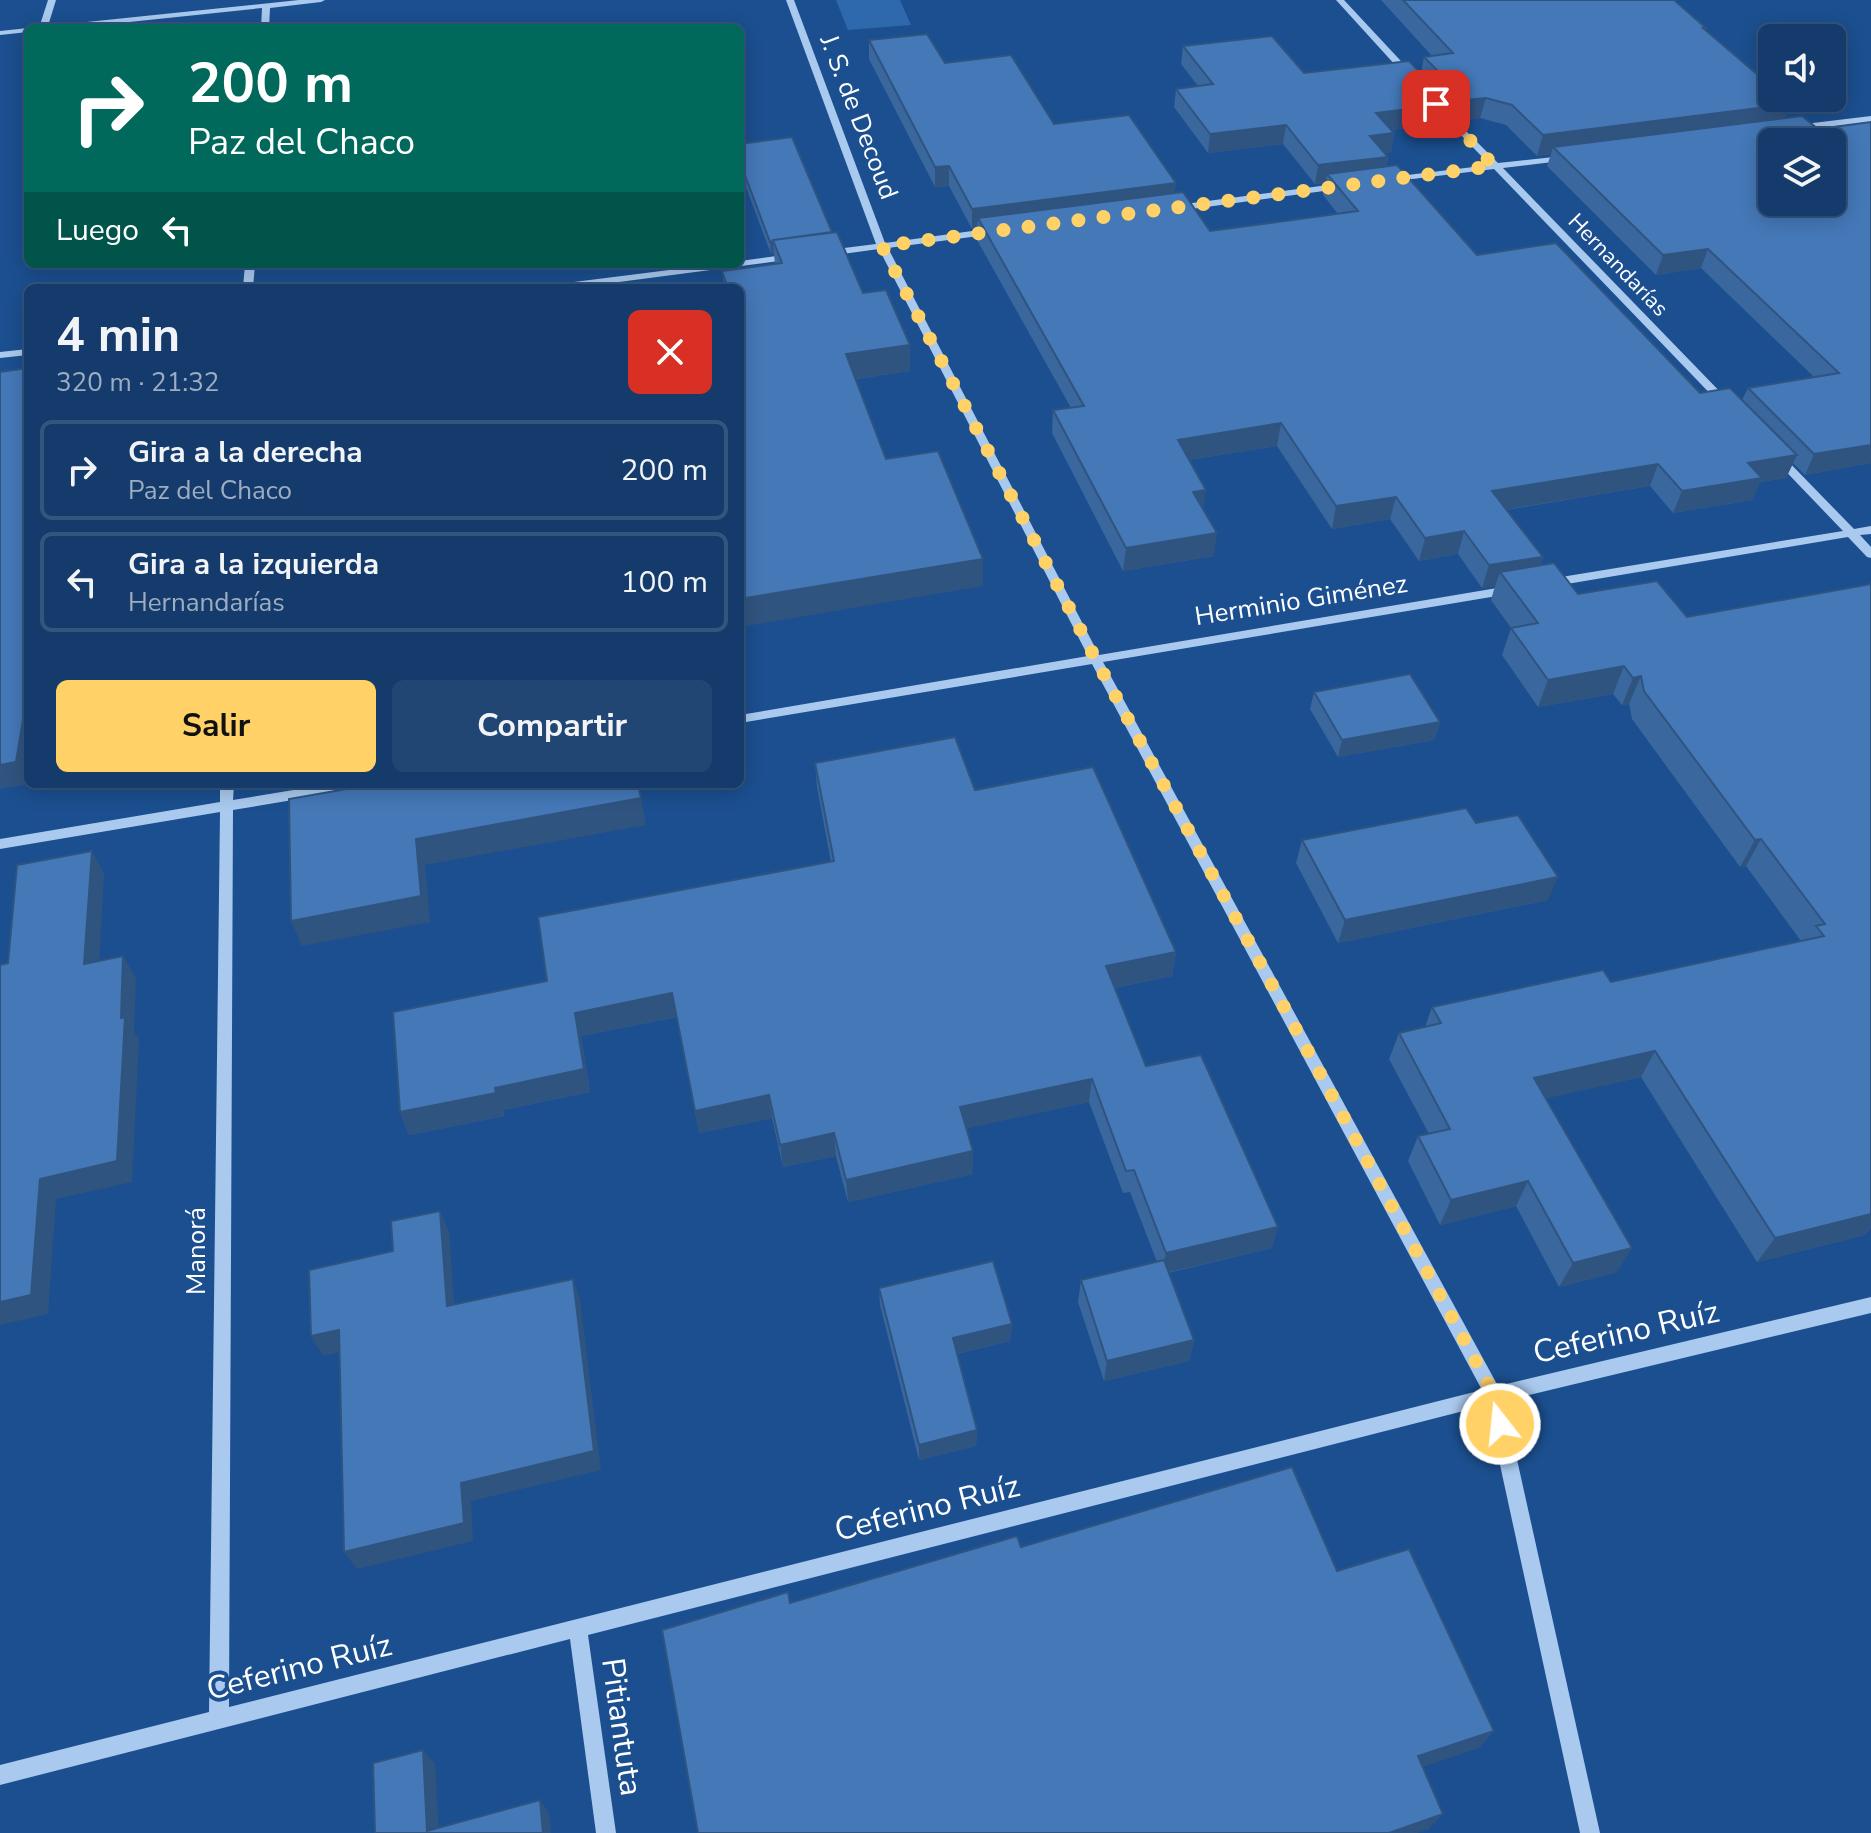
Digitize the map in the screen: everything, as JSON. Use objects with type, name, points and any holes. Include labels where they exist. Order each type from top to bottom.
[{"type":"street","points":[[44,24],[52,0]]},
{"type":"street","points":[[88,24],[321,0]]},
{"type":"street","name":"J. S. de Decoud","points":[[790,0],[882,246],[1095,658],[1494,1395],[1590,1833]]},
{"type":"street","points":[[1340,0],[1422,89]]},
{"type":"street","points":[[265,24],[266,6]]},
{"type":"street","points":[[0,33],[24,30]]},
{"type":"street","name":"Hernandarías","points":[[1433,100],[1732,411]]},
{"type":"street","points":[[1800,128],[1871,119]]},
{"type":"street","points":[[1386,180],[1572,156]]},
{"type":"street","points":[[1168,209],[1355,184]]},
{"type":"street","points":[[819,254],[1009,229]]},
{"type":"street","points":[[744,263],[803,256]]},
{"type":"street","points":[[582,284],[708,268]]},
{"type":"street","points":[[0,355],[24,352]]},
{"type":"street","points":[[1765,444],[1871,554]]},
{"type":"street","points":[[1536,585],[1871,530]]},
{"type":"street","name":"Herminio Giménez","points":[[744,718],[1520,588]]},
{"type":"street","name":"Manorá","points":[[219,1718],[227,788]]},
{"type":"street","points":[[0,844],[335,788]]},
{"type":"street","name":"Ceferino Ruíz","points":[[0,1775],[1494,1395],[1871,1305]]},
{"type":"street","name":"Pitiantuta","points":[[578,1629],[606,1833]]},
{"type":"shaded area","points":[[836,0],[900,0],[911,25],[848,30]]},
{"type":"building","points":[[1403,0],[1674,0],[1758,75],[1758,108],[1543,135],[1512,105],[1486,98],[1466,100],[1424,57],[1453,53]]},
{"type":"building","points":[[927,34],[945,63],[1011,55],[1054,124],[1129,115],[1176,183],[972,209],[949,166],[935,167],[869,40]]},
{"type":"building","points":[[1272,36],[1304,73],[1409,61],[1450,104],[1376,113],[1394,133],[1370,136],[1388,157],[1318,165],[1286,125],[1210,134],[1176,89],[1213,84],[1183,46]]},
{"type":"building","points":[[1802,116],[1817,128],[1758,128],[1758,216],[1846,216],[1846,128],[1826,128],[1871,122],[1871,445],[1814,454],[1748,388],[1839,373],[1708,249],[1663,255],[1553,147]]},
{"type":"building","points":[[792,137],[832,232],[770,242],[744,173],[744,143]]},
{"type":"building","points":[[1397,165],[1477,255],[1556,243],[1700,393],[1730,388],[1797,455],[1748,463],[1762,478],[1682,491],[1658,464],[1492,491],[1543,557],[1489,565],[1464,531],[1425,538],[1396,497],[1336,506],[1281,423],[1178,440],[1206,490],[1193,492],[1217,533],[1126,548],[1053,410],[1084,406],[978,218],[1183,192],[1210,231],[1358,211],[1327,174]]},
{"type":"building","points":[[837,232],[863,293],[886,290],[910,345],[846,354],[886,459],[938,451],[983,559],[744,598],[744,284],[719,284],[726,283],[722,271],[782,263],[773,240]]},
{"type":"building","points":[[24,369],[24,714],[16,762],[0,765],[0,372]]},
{"type":"building","points":[[1554,563],[1578,594],[1657,581],[1687,617],[1871,584],[1871,1214],[1775,1238],[1655,1051],[1534,1078],[1632,1248],[1573,1263],[1528,1181],[1451,1200],[1418,1136],[1450,1129],[1399,1033],[1441,1023],[1432,1007],[1603,970],[1611,982],[1824,936],[1816,926],[1825,924],[1761,839],[1755,840],[1644,691],[1641,676],[1633,678],[1624,666],[1548,680],[1511,628],[1538,623],[1500,572]]},
{"type":"building","points":[[1410,674],[1440,722],[1342,740],[1314,692]]},
{"type":"building","points":[[955,737],[975,790],[1093,767],[1176,952],[1106,966],[1146,1066],[1201,1055],[1278,1227],[1166,1253],[1134,1170],[1126,1171],[1092,1079],[960,1107],[973,1151],[846,1180],[834,1133],[780,1145],[769,1095],[695,1111],[672,993],[575,1013],[584,1069],[495,1088],[496,1093],[400,1112],[393,1012],[547,981],[538,917],[834,861],[815,763]]},
{"type":"building","points":[[352,788],[639,788],[641,798],[416,839],[421,896],[291,921],[289,799]]},
{"type":"building","points":[[1466,808],[1476,823],[1518,815],[1558,877],[1345,920],[1302,840]]},
{"type":"building","points":[[92,851],[84,964],[123,956],[121,1018],[125,1017],[117,1161],[40,1179],[31,1295],[0,1302],[0,965],[8,963],[17,865]]},
{"type":"building","points":[[440,1211],[447,1306],[573,1279],[594,1451],[461,1483],[464,1523],[344,1552],[339,1330],[311,1336],[309,1270],[393,1251],[391,1221]]},
{"type":"building","points":[[1164,1260],[1194,1340],[1107,1361],[1081,1280]]},
{"type":"building","points":[[993,1261],[1012,1324],[953,1338],[977,1430],[919,1445],[879,1288]]},
{"type":"building","points":[[1292,1467],[1337,1571],[1409,1549],[1494,1731],[1418,1756],[1443,1814],[1389,1833],[698,1833],[662,1630],[788,1592],[790,1603],[1017,1536],[1021,1547]]},
{"type":"building","points":[[423,1750],[427,1831],[540,1800],[543,1833],[375,1833],[373,1763]]},
{"type":"route","points":[[1436,104],[1494,166],[882,246],[1095,658],[1494,1395],[1500,1424]]}]
